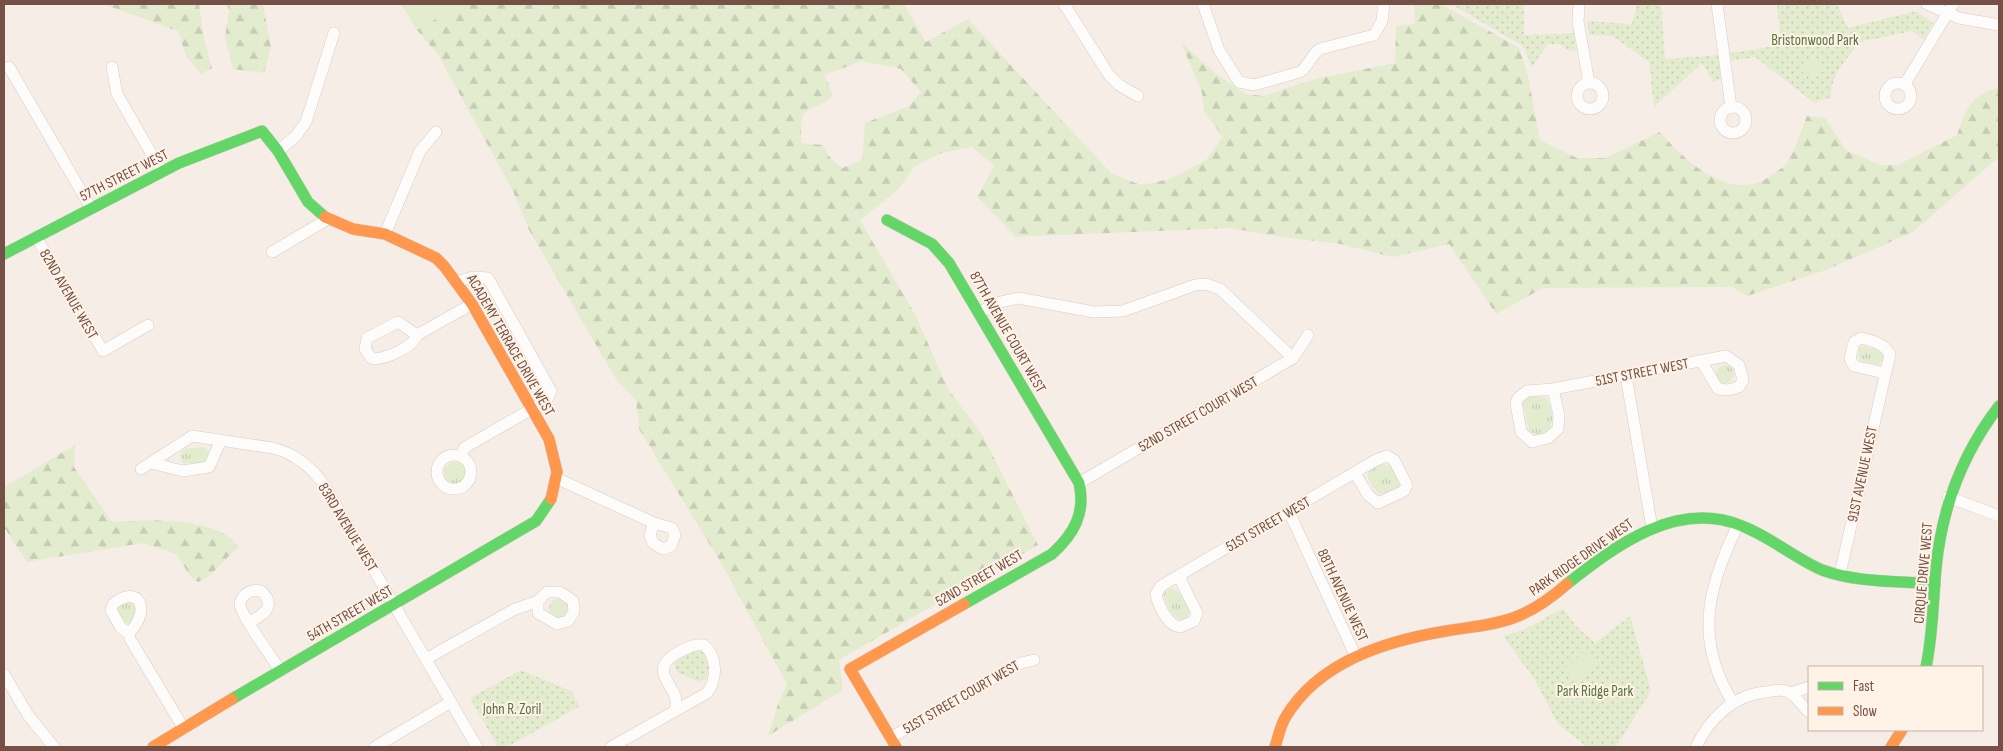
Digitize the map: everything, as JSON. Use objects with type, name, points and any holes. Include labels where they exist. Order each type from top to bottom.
[{"type":"street","points":[[1064,4],[1109,75],[1119,85],[1138,96]]},
{"type":"street","points":[[1203,4],[1224,59],[1240,82],[1254,85],[1300,72],[1306,68],[1313,54],[1320,49],[1374,35],[1382,21],[1384,4]]},
{"type":"street","points":[[1579,4],[1578,21],[1589,83]]},
{"type":"street","points":[[1717,4],[1732,107]]},
{"type":"street","points":[[1927,4],[1950,8],[1972,22],[1999,25]]},
{"type":"street","points":[[1905,84],[1950,8]]},
{"type":"street","points":[[278,151],[296,136],[306,122],[334,33]]},
{"type":"street","points":[[9,67],[91,208]]},
{"type":"street","points":[[112,67],[117,94],[162,172]]},
{"type":"street","name":"ACADEMY TERRACE DRIVE WEST","points":[[262,131],[278,151],[308,202],[328,219],[352,229],[385,234],[436,258],[458,282],[554,448],[558,480],[553,496]]},
{"type":"street","name":"57TH STREET WEST","points":[[4,254],[162,172],[262,131]]},
{"type":"street","points":[[385,234],[420,151],[436,132]]},
{"type":"street","points":[[272,252],[328,219]]},
{"type":"street","name":"87TH AVENUE COURT WEST","points":[[887,220],[910,231],[942,253],[980,313],[1078,483]]},
{"type":"street","name":"82ND AVENUE WEST","points":[[36,236],[103,351],[148,324]]},
{"type":"street","points":[[458,282],[482,277],[488,278],[551,390],[548,398],[464,448],[462,456]]},
{"type":"street","points":[[980,313],[996,303],[1018,298],[1094,312],[1123,312],[1195,285],[1206,284],[1220,290],[1293,358]]},
{"type":"street","points":[[416,335],[472,304]]},
{"type":"street","name":"52ND STREET COURT WEST","points":[[1078,483],[1293,358],[1308,335]]},
{"type":"street","name":"51ST STREET WEST","points":[[1553,389],[1559,415],[1558,429],[1548,438],[1532,442],[1521,432],[1516,403],[1518,398],[1527,391],[1553,389],[1701,361]]},
{"type":"street","name":"91ST AVENUE WEST","points":[[1840,574],[1884,374]]},
{"type":"street","points":[[1626,376],[1652,528]]},
{"type":"street","name":"CIRQUE DRIVE WEST","points":[[1926,666],[1932,632],[1939,543],[1948,497],[1973,443],[1999,406]]},
{"type":"street","name":"83RD AVENUE WEST","points":[[221,440],[210,468],[183,471],[146,466],[192,436],[221,440],[284,451],[311,469],[326,488],[477,747]]},
{"type":"street","name":"51ST STREET WEST","points":[[1181,575],[1181,581],[1197,613],[1194,621],[1180,627],[1171,624],[1159,604],[1156,594],[1161,586],[1355,473],[1387,456],[1394,460],[1406,485],[1404,491],[1378,503],[1368,495],[1355,473]]},
{"type":"street","points":[[558,480],[654,523]]},
{"type":"street","name":"52ND STREET WEST","points":[[893,743],[850,669],[1061,546],[1073,530],[1081,512],[1082,495],[1078,483]]},
{"type":"street","name":"54TH STREET WEST","points":[[153,747],[280,670],[536,521],[553,496]]},
{"type":"street","points":[[1948,497],[1999,516]]},
{"type":"street","name":"88TH AVENUE WEST","points":[[1275,747],[1286,716],[1303,692],[1325,672],[1356,657],[1288,512]]},
{"type":"street","name":"PARK RIDGE DRIVE WEST","points":[[1356,657],[1422,636],[1493,624],[1517,617],[1539,605],[1628,540],[1652,528],[1679,521],[1713,519],[1728,521],[1763,535],[1822,570],[1840,574],[1935,584]]},
{"type":"street","points":[[1733,703],[1723,687],[1715,665],[1708,634],[1712,587],[1721,559],[1738,525]]},
{"type":"street","points":[[426,659],[513,610],[538,601]]},
{"type":"street","points":[[249,622],[280,670]]},
{"type":"street","points":[[129,633],[130,639],[184,729]]},
{"type":"street","points":[[611,747],[703,696],[710,689],[714,660],[704,645],[693,645],[673,655],[664,666],[663,675],[676,700],[675,710]]},
{"type":"street","name":"51ST STREET COURT WEST","points":[[893,743],[1021,662],[1034,660]]},
{"type":"street","points":[[4,674],[28,715],[54,747]]},
{"type":"street","points":[[1791,693],[1808,687]]},
{"type":"street","points":[[1696,747],[1711,722],[1733,703],[1762,692],[1785,691],[1791,693],[1808,711]]},
{"type":"street","points":[[375,747],[451,702]]},
{"type":"street","points":[[1891,747],[1901,731]]},
{"type":"green space","points":[[103,4],[199,4],[203,33],[212,68],[201,74],[186,56],[178,31]]},
{"type":"green space","points":[[227,4],[263,4],[271,47],[264,73],[233,69],[225,37],[229,10]]},
{"type":"green space","points":[[401,4],[904,4],[926,42],[968,19],[1112,174],[1141,185],[1170,179],[1206,160],[1223,137],[1204,112],[1202,93],[1181,42],[1215,73],[1246,94],[1263,96],[1315,79],[1395,63],[1396,26],[1415,24],[1414,4],[1441,4],[1519,48],[1527,71],[1540,140],[1577,158],[1605,158],[1660,132],[1683,156],[1711,176],[1741,185],[1757,183],[1772,175],[1787,163],[1807,116],[1825,118],[1846,150],[1880,165],[1898,165],[1957,135],[1967,110],[1975,99],[1999,87],[1999,157],[1913,232],[1826,270],[1747,296],[1732,287],[1543,288],[1496,314],[1449,244],[1393,257],[1340,244],[1280,237],[1230,228],[1016,237],[977,197],[994,166],[972,147],[941,153],[915,166],[898,190],[860,220],[916,316],[948,389],[982,434],[1038,545],[839,660],[843,690],[768,736],[778,704],[787,684],[721,563],[639,429],[636,400],[617,381],[529,230],[513,191],[438,55],[417,30]],"holes":[[[862,61],[901,69],[921,92],[909,106],[865,123],[862,160],[842,168],[831,159],[822,145],[801,143],[801,121],[804,114],[807,110],[824,103],[833,95],[825,75]]]},
{"type":"green space","points":[[401,4],[461,4],[417,30]]},
{"type":"green space","points":[[1451,4],[1524,4],[1524,35],[1574,33],[1576,50],[1569,51],[1559,44],[1548,44],[1532,67],[1523,46]]},
{"type":"green space","points":[[1637,4],[1661,4],[1665,59],[1719,55],[1721,79],[1713,82],[1702,63],[1654,107],[1649,62],[1612,36],[1589,35],[1587,21],[1632,24]]},
{"type":"green space","name":"Bristonwood Park","points":[[1777,4],[1837,4],[1848,28],[1916,11],[1933,23],[1924,40],[1912,31],[1860,42],[1836,75],[1831,89],[1831,97],[1815,103],[1755,57],[1731,61],[1730,53],[1781,45]]},
{"type":"green space","points":[[1804,59],[1822,60],[1821,75],[1803,73]]},
{"type":"green space","points":[[1863,346],[1882,351],[1885,356],[1883,362],[1878,365],[1859,360],[1858,348]]},
{"type":"green space","points":[[1721,365],[1729,365],[1734,370],[1732,381],[1721,383],[1716,378],[1716,370]]},
{"type":"green space","points":[[1535,394],[1547,398],[1550,405],[1551,425],[1544,434],[1529,431],[1523,404],[1525,399]]},
{"type":"green space","points":[[75,445],[74,467],[112,522],[161,521],[198,524],[215,529],[228,537],[238,547],[208,577],[198,582],[191,577],[176,554],[143,543],[27,562],[4,527],[4,487]]},
{"type":"green space","points":[[204,447],[210,454],[205,466],[182,463],[180,455],[184,449]]},
{"type":"green space","points":[[455,462],[463,465],[466,473],[463,481],[455,484],[447,481],[444,473],[447,465]]},
{"type":"green space","points":[[1382,464],[1391,466],[1400,484],[1399,488],[1387,494],[1380,494],[1374,489],[1368,475],[1368,472]]},
{"type":"green space","points":[[1171,588],[1179,592],[1191,611],[1188,617],[1182,620],[1178,619],[1169,610],[1165,601],[1164,593]]},
{"type":"green space","points":[[555,598],[563,598],[569,604],[569,612],[563,618],[555,618],[549,612],[549,604]]},
{"type":"green space","points":[[127,601],[135,604],[138,612],[135,620],[127,623],[119,620],[116,612],[119,604]]},
{"type":"green space","name":"Park Ridge Park","points":[[1563,608],[1576,626],[1595,643],[1630,616],[1651,691],[1616,747],[1587,747],[1558,724],[1533,677],[1503,636],[1526,629]]},
{"type":"green space","points":[[699,649],[704,651],[709,667],[706,679],[699,682],[677,672],[674,664],[676,658]]},
{"type":"green space","points":[[1585,650],[1598,663],[1576,684],[1563,671]]},
{"type":"green space","name":"John R. Zoril","points":[[521,670],[571,691],[580,706],[507,747],[498,747],[470,698]]},
{"type":"traffic: fast","points":[[4,254],[179,163],[262,131],[278,151],[308,202],[325,217]]},
{"type":"traffic: fast","points":[[887,220],[932,244],[949,263],[1079,483],[1081,494],[1079,513],[1072,531],[1060,546],[1052,554],[964,604]]},
{"type":"traffic: fast","points":[[1926,666],[1936,568],[1943,524],[1964,462],[1974,443],[1999,406]]},
{"type":"traffic: fast","points":[[232,699],[536,521],[551,499]]},
{"type":"traffic: fast","points":[[1567,584],[1605,555],[1626,542],[1671,522],[1694,518],[1718,519],[1742,526],[1763,536],[1802,560],[1822,570],[1836,574],[1878,581],[1935,584]]},
{"type":"traffic: slow","points":[[325,217],[353,229],[385,234],[436,258],[444,266],[472,304],[549,439],[557,472],[551,499]]},
{"type":"traffic: slow","points":[[1275,747],[1283,721],[1299,699],[1334,668],[1355,657],[1400,641],[1423,635],[1505,621],[1542,604],[1567,584]]},
{"type":"traffic: slow","points":[[896,747],[850,669],[964,604]]},
{"type":"traffic: slow","points":[[153,747],[232,699]]},
{"type":"traffic: slow","points":[[1891,747],[1901,731]]}]
